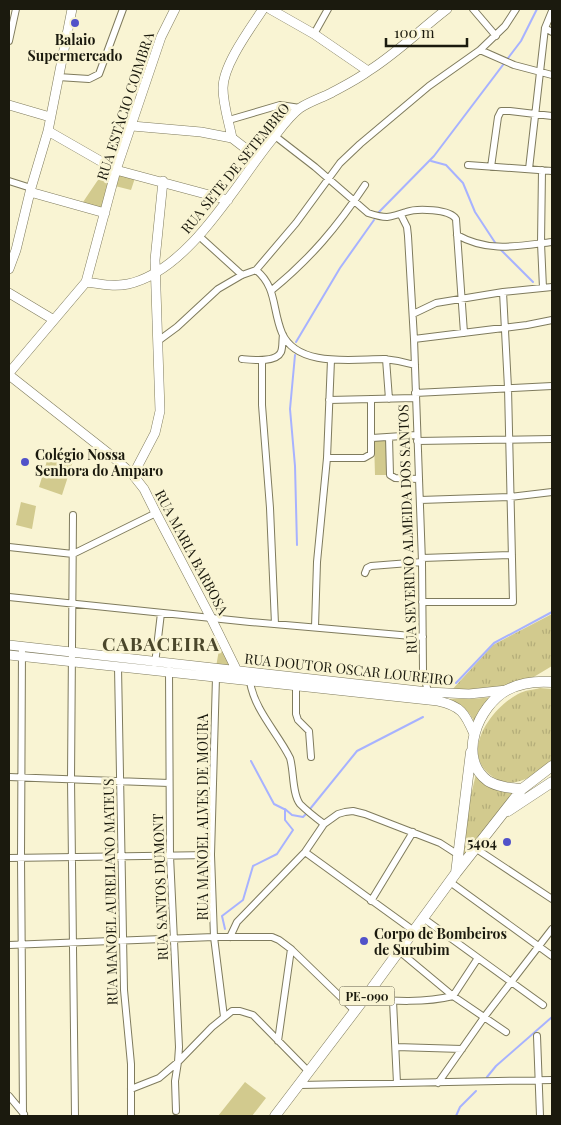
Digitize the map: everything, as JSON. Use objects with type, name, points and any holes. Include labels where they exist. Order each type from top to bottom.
[{"type":"main road","points":[[9,268],[16,250],[30,190],[48,131],[72,9]]},
{"type":"main road","name":"RUA ESTÀCIO COIMBRA","points":[[86,282],[116,170],[162,37],[176,9]]},
{"type":"main road","points":[[232,138],[223,81],[227,69],[263,9]]},
{"type":"main road","points":[[270,9],[314,34],[368,71]]},
{"type":"main road","name":"RUA SETE DE SETEMBRO","points":[[86,282],[114,285],[139,281],[182,254],[199,236],[275,136],[300,108],[332,92],[392,55],[445,9]]},
{"type":"main road","points":[[9,105],[50,117]]},
{"type":"main road","points":[[132,126],[201,132],[232,138],[258,158]]},
{"type":"main road","points":[[48,131],[116,170],[163,181],[228,200]]},
{"type":"main road","points":[[133,475],[159,419],[155,272],[156,235],[163,181]]},
{"type":"main road","points":[[30,190],[105,213]]},
{"type":"main road","points":[[9,374],[86,282]]},
{"type":"main road","points":[[9,293],[54,320]]},
{"type":"main road","name":"RUA MARIA BARBOSA","points":[[9,374],[114,457],[133,475],[144,489],[239,676]]},
{"type":"main road","name":"RUA DOUTOR OSCAR LOUREIRO","points":[[9,646],[22,651],[296,682],[450,703],[465,714],[473,737]]},
{"type":"main road","name":"RUA DOUTOR OSCAR LOUREIRO","points":[[9,655],[22,651]]},
{"type":"main road","name":"RUA DOUTOR OSCAR LOUREIRO","points":[[73,657],[118,667],[156,666]]},
{"type":"main road","name":"RUA DOUTOR OSCAR LOUREIRO","points":[[169,667],[216,677],[239,676],[250,682],[296,682],[469,694],[507,690]]},
{"type":"main road","points":[[453,877],[473,737],[479,720],[484,712],[507,690],[530,684],[552,682]]},
{"type":"main road","points":[[473,737],[476,765],[487,780],[498,786],[522,789]]},
{"type":"main road","name":"PE-090","points":[[275,1116],[501,815],[522,789],[552,766]]},
{"type":"main road","name":"PE-090","points":[[501,815],[552,782]]},
{"type":"street","points":[[9,41],[16,9]]},
{"type":"street","points":[[58,77],[89,79],[99,74],[123,9]]},
{"type":"street","points":[[314,34],[328,9]]},
{"type":"street","points":[[473,9],[496,36]]},
{"type":"street","points":[[158,341],[177,327],[218,289],[242,275],[256,270],[296,224],[327,179],[350,153],[436,80],[480,50],[505,26],[516,9]]},
{"type":"street","points":[[529,169],[545,28],[552,11]]},
{"type":"street","points":[[545,28],[552,32]]},
{"type":"street","points":[[480,50],[512,64],[552,76]]},
{"type":"street","points":[[229,120],[280,105],[300,108]]},
{"type":"street","points":[[491,167],[498,117],[501,112],[505,110],[552,116]]},
{"type":"street","points":[[275,136],[368,213],[382,217],[422,210],[449,212],[456,219],[464,334]]},
{"type":"street","points":[[468,165],[552,171]]},
{"type":"street","points":[[542,170],[541,244],[543,288]]},
{"type":"street","points":[[9,181],[30,190]]},
{"type":"street","points":[[272,290],[323,243],[365,185]]},
{"type":"street","name":"RUA SEVERINO ALMEIDA DOS SANTOS","points":[[401,214],[408,236],[413,314],[422,560],[423,671],[428,692]]},
{"type":"street","points":[[457,235],[482,246],[511,246],[552,242]]},
{"type":"street","points":[[199,236],[242,275]]},
{"type":"street","points":[[256,270],[265,277],[272,290],[275,312],[283,335],[296,350],[305,355],[331,360],[386,359],[415,365]]},
{"type":"street","points":[[413,314],[436,303],[503,292],[552,288]]},
{"type":"street","points":[[422,602],[513,602],[508,388],[503,292]]},
{"type":"street","points":[[414,339],[464,334],[552,320]]},
{"type":"street","points":[[242,359],[262,360],[275,358],[281,351],[283,335]]},
{"type":"street","points":[[386,359],[389,399]]},
{"type":"street","points":[[262,360],[262,405],[270,508],[275,624]]},
{"type":"street","points":[[315,627],[317,562],[327,458],[331,360]]},
{"type":"street","points":[[329,400],[389,399],[415,395],[552,386]]},
{"type":"street","points":[[327,458],[369,456],[372,450],[371,399]]},
{"type":"street","points":[[389,437],[390,475],[395,478],[418,479]]},
{"type":"street","points":[[372,438],[508,440],[552,438]]},
{"type":"street","points":[[420,500],[510,497],[552,492]]},
{"type":"street","points":[[9,547],[73,554],[156,513]]},
{"type":"street","points":[[73,514],[71,779],[75,1116]]},
{"type":"street","points":[[365,573],[367,568],[371,566],[422,560],[512,555]]},
{"type":"street","points":[[9,597],[423,637]]},
{"type":"street","points":[[156,666],[161,613]]},
{"type":"street","points":[[22,651],[21,858],[24,1114]]},
{"type":"street","name":"RUA MANOEL AURELIANO MATEUS","points":[[118,667],[124,990],[131,1064],[131,1116]]},
{"type":"street","name":"RUA SANTOS DUMONT","points":[[169,667],[170,856],[178,1062],[175,1082],[176,1110]]},
{"type":"street","name":"RUA MANOEL ALVES DE MOURA","points":[[216,677],[211,855],[214,937],[224,1017]]},
{"type":"street","points":[[250,682],[259,709],[290,758],[299,803],[324,824]]},
{"type":"street","points":[[296,682],[296,714],[298,720],[309,731],[312,757]]},
{"type":"street","points":[[9,777],[169,782]]},
{"type":"street","points":[[230,937],[237,922],[246,911],[305,852],[324,824],[338,814],[353,811],[365,814],[440,843],[457,854]]},
{"type":"street","points":[[371,901],[413,832]]},
{"type":"street","points":[[476,848],[552,900]]},
{"type":"street","points":[[305,852],[414,930]]},
{"type":"street","points":[[9,858],[211,855]]},
{"type":"street","points":[[453,877],[552,956]]},
{"type":"street","points":[[423,918],[544,1005]]},
{"type":"street","points":[[438,1083],[485,1016],[552,929]]},
{"type":"street","points":[[9,945],[214,937],[272,938],[279,940],[291,950],[355,1011]]},
{"type":"street","points":[[278,1041],[291,950]]},
{"type":"street","points":[[399,951],[452,996],[485,1016],[506,1032]]},
{"type":"street","points":[[364,999],[393,1001],[440,999],[452,996],[478,958]]},
{"type":"street","points":[[393,1001],[397,1083]]},
{"type":"street","points":[[131,1089],[159,1078],[178,1062],[200,1038],[232,1011],[240,1011],[253,1016],[309,1072]]},
{"type":"street","points":[[537,1036],[540,1116]]},
{"type":"street","points":[[396,1047],[462,1049]]},
{"type":"street","points":[[300,1084],[552,1080]]},
{"type":"street","points":[[9,1096],[24,1114]]},
{"type":"green space","points":[[106,168],[115,170],[103,211],[81,205]]},
{"type":"green space","points":[[118,175],[135,178],[131,190],[115,186]]},
{"type":"green space","points":[[374,441],[386,441],[386,475],[375,475]]},
{"type":"green space","points":[[50,451],[74,458],[62,495],[39,487]]},
{"type":"green space","points":[[21,502],[36,506],[32,529],[16,525]]},
{"type":"green space","points":[[552,614],[552,666],[522,684],[450,692],[493,645]]},
{"type":"green space","points":[[220,644],[232,668],[216,667]]},
{"type":"green space","points":[[540,688],[552,689],[552,762],[530,777],[515,782],[500,781],[483,767],[478,756],[478,744],[482,732],[489,720],[508,701],[521,693]]},
{"type":"green space","points":[[493,697],[475,724],[464,708],[447,699],[473,699]]},
{"type":"green space","points":[[476,774],[516,791],[463,859],[461,858]]},
{"type":"green space","points":[[245,1082],[266,1098],[252,1116],[218,1116]]},
{"type":"waterway","points":[[378,213],[434,156],[521,41],[537,9]]},
{"type":"waterway","points":[[431,161],[446,165],[463,183],[475,212],[496,244]]},
{"type":"waterway","points":[[296,342],[340,268],[374,220]]},
{"type":"waterway","points":[[500,249],[533,282]]},
{"type":"waterway","points":[[295,355],[290,409],[295,466],[297,545]]},
{"type":"waterway","points":[[456,683],[494,643],[552,612]]},
{"type":"waterway","points":[[310,809],[357,751],[423,717]]},
{"type":"waterway","points":[[251,761],[274,804],[284,809]]},
{"type":"waterway","points":[[225,929],[222,916],[243,900],[253,866],[277,854],[293,830],[285,820],[285,809],[292,815],[303,817],[307,813]]},
{"type":"waterway","points":[[487,1077],[496,1066],[552,1017]]},
{"type":"waterway","points":[[456,1116],[460,1107],[476,1091]]},
{"type":"place","name":"Balaio Supermercado","points":[[75,23]]},
{"type":"place","name":"Colégio Nossa Senhora do Amparo","points":[[25,462]]},
{"type":"place","name":"5404","points":[[507,842]]},
{"type":"place","name":"Corpo de Bombeiros de Surubim","points":[[364,941]]},
{"type":"district","name":"CABACEIRA","points":[[161,643]]}]
